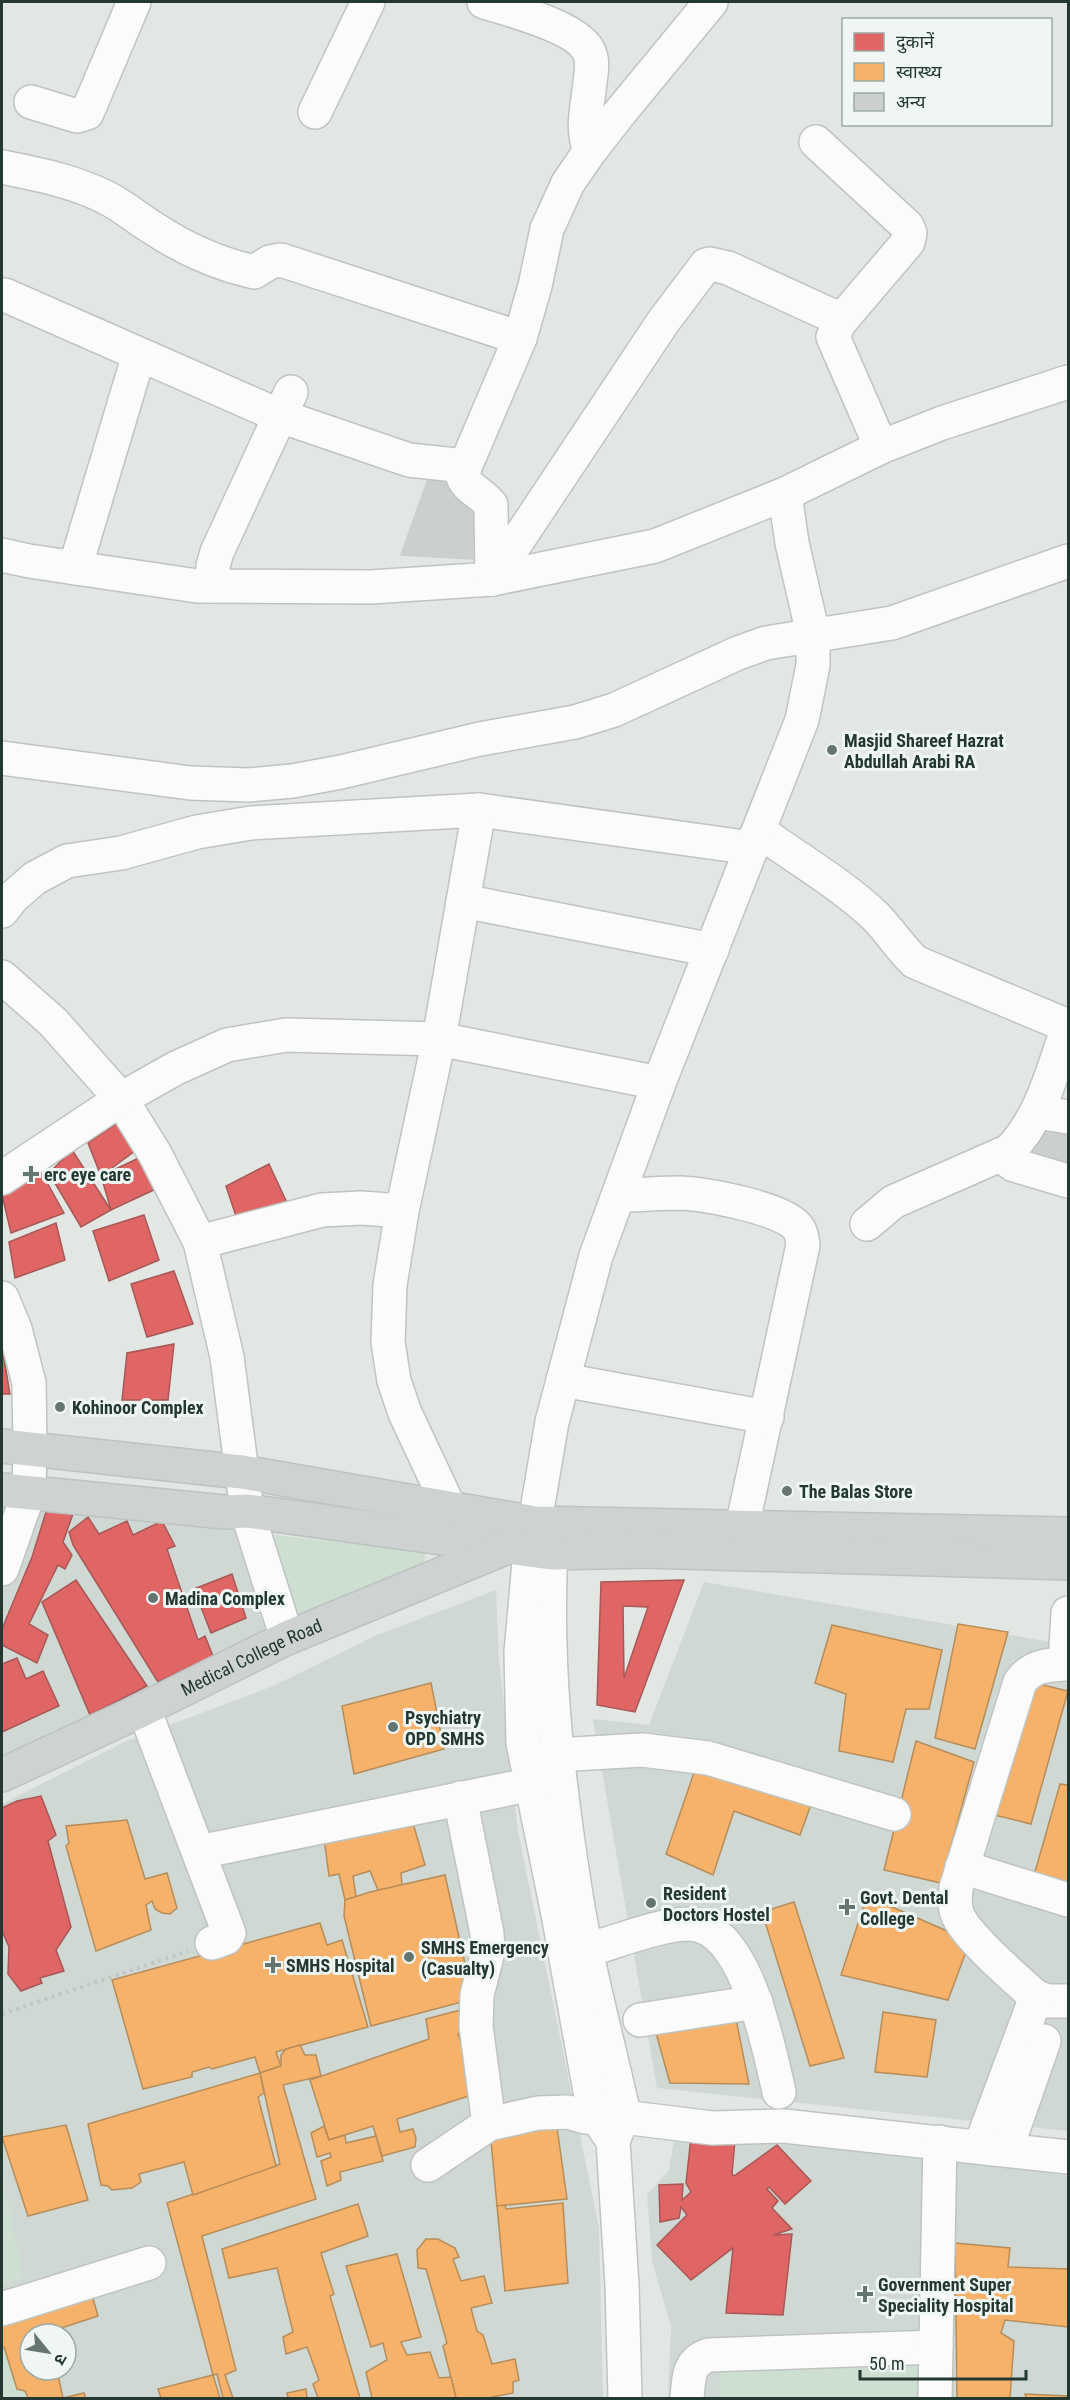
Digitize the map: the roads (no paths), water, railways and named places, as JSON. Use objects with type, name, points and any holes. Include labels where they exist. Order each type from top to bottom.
[{"type":"main road","points":[[16,1447],[242,1472],[450,1509],[535,1539],[742,1527],[1068,1534]]},
{"type":"main road","points":[[15,1491],[224,1512],[247,1511],[645,1551],[1068,1563]]},
{"type":"main road","name":"Medical College Road","points":[[2,1775],[144,1709],[287,1638],[535,1539]]},
{"type":"street","points":[[31,102],[77,116],[87,113],[134,2]]},
{"type":"street","points":[[315,112],[368,2]]},
{"type":"street","points":[[484,2],[535,18],[568,33],[581,41],[589,51],[592,64],[584,129],[590,151]]},
{"type":"street","points":[[492,579],[490,505],[485,497],[464,481],[462,474],[520,338],[548,229],[568,183],[590,151],[711,2]]},
{"type":"street","points":[[816,142],[907,226],[910,233],[908,242],[834,331],[835,344],[881,447]]},
{"type":"street","points":[[2,167],[75,184],[100,195],[180,243],[227,264],[254,272],[270,262],[281,260],[520,338]]},
{"type":"street","points":[[492,579],[644,350],[706,265],[728,268],[834,316],[839,323]]},
{"type":"street","points":[[3,306],[286,404],[409,460],[465,466]]},
{"type":"street","points":[[75,568],[137,361]]},
{"type":"street","points":[[2,555],[198,586],[371,587],[492,579],[655,546],[785,494],[881,447],[942,423],[1068,382]]},
{"type":"street","points":[[212,586],[213,566],[217,552],[286,404]]},
{"type":"street","points":[[625,2398],[622,2285],[610,2125],[558,1914],[549,1772],[551,1683],[549,1613],[535,1539],[552,1422],[596,1256],[620,1195],[658,1083],[802,720],[813,665],[811,624],[792,543],[785,494]]},
{"type":"street","points":[[2,758],[190,783],[248,785],[292,781],[341,772],[480,739],[575,723],[614,710],[811,624],[892,623],[1068,561]]},
{"type":"street","points":[[450,1509],[405,1413],[394,1382],[388,1342],[390,1285],[402,1211],[439,1039],[479,810]]},
{"type":"street","points":[[2,911],[13,897],[35,878],[67,861],[121,854],[197,832],[273,821],[479,810],[756,840],[860,903],[876,917],[901,949],[915,962],[1068,1027],[1037,1112],[1020,1140],[1009,1151],[893,1202],[867,1224]]},
{"type":"street","points":[[463,901],[712,950]]},
{"type":"street","points":[[2,977],[53,1022],[121,1099],[155,1154],[200,1242],[227,1357],[247,1511],[287,1638]]},
{"type":"street","points":[[2,1178],[121,1099],[176,1068],[228,1045],[286,1035],[439,1039],[658,1083]]},
{"type":"street","points":[[1037,1112],[1068,1117]]},
{"type":"street","points":[[1000,1155],[1014,1165],[1068,1181]]},
{"type":"street","points":[[620,1195],[680,1193],[709,1196],[775,1213],[797,1226],[802,1234],[803,1245],[742,1527]]},
{"type":"street","points":[[200,1242],[322,1210],[362,1208],[402,1211]]},
{"type":"street","points":[[2,1298],[15,1329],[29,1383],[16,1447],[15,1491],[2,1569]]},
{"type":"street","points":[[563,1380],[767,1417]]},
{"type":"street","points":[[993,2149],[1054,2000],[968,1931],[958,1916],[954,1904],[956,1888],[1020,1682],[1026,1674],[1044,1665],[1067,1664],[1068,1613]]},
{"type":"street","points":[[144,1709],[229,1933],[226,1938],[212,1943]]},
{"type":"street","points":[[200,1852],[460,1798],[549,1772],[642,1750],[708,1758],[894,1814]]},
{"type":"street","points":[[549,1772],[622,2104],[610,2125]]},
{"type":"street","points":[[460,1798],[487,1933],[488,1952],[477,1995],[476,2026],[489,2124]]},
{"type":"street","points":[[962,1867],[1068,1900]]},
{"type":"street","points":[[587,1950],[674,1925],[691,1924],[707,1927],[722,1939],[735,1959],[756,2002],[765,2029],[779,2092]]},
{"type":"street","points":[[640,2020],[756,2002]]},
{"type":"street","points":[[428,2165],[489,2124],[538,2114],[568,2112],[610,2125],[712,2128],[784,2126],[1068,2157]]},
{"type":"street","points":[[934,2398],[940,2142]]},
{"type":"street","points":[[2,2309],[149,2263]]},
{"type":"street","points":[[687,2398],[690,2369],[695,2362],[709,2355],[936,2347]]},
{"type":"place","name":"Masjid Shareef Hazrat Abdullah Arabi RA","points":[[832,750]]},
{"type":"place","name":"erc eye care","points":[[31,1174]]},
{"type":"place","name":"Kohinoor Complex","points":[[60,1407]]},
{"type":"place","name":"The Balas Store","points":[[787,1491]]},
{"type":"place","name":"Madina Complex","points":[[153,1598]]},
{"type":"place","name":"Psychiatry OPD SMHS","points":[[393,1727]]},
{"type":"place","name":"Resident Doctors Hostel","points":[[651,1903]]},
{"type":"place","name":"Govt. Dental College","points":[[847,1907]]},
{"type":"place","name":"SMHS Emergency (Casualty)","points":[[409,1957]]},
{"type":"place","name":"SMHS Hospital","points":[[273,1965]]},
{"type":"place","name":"Government Super Speciality Hospital","points":[[865,2294]]}]
